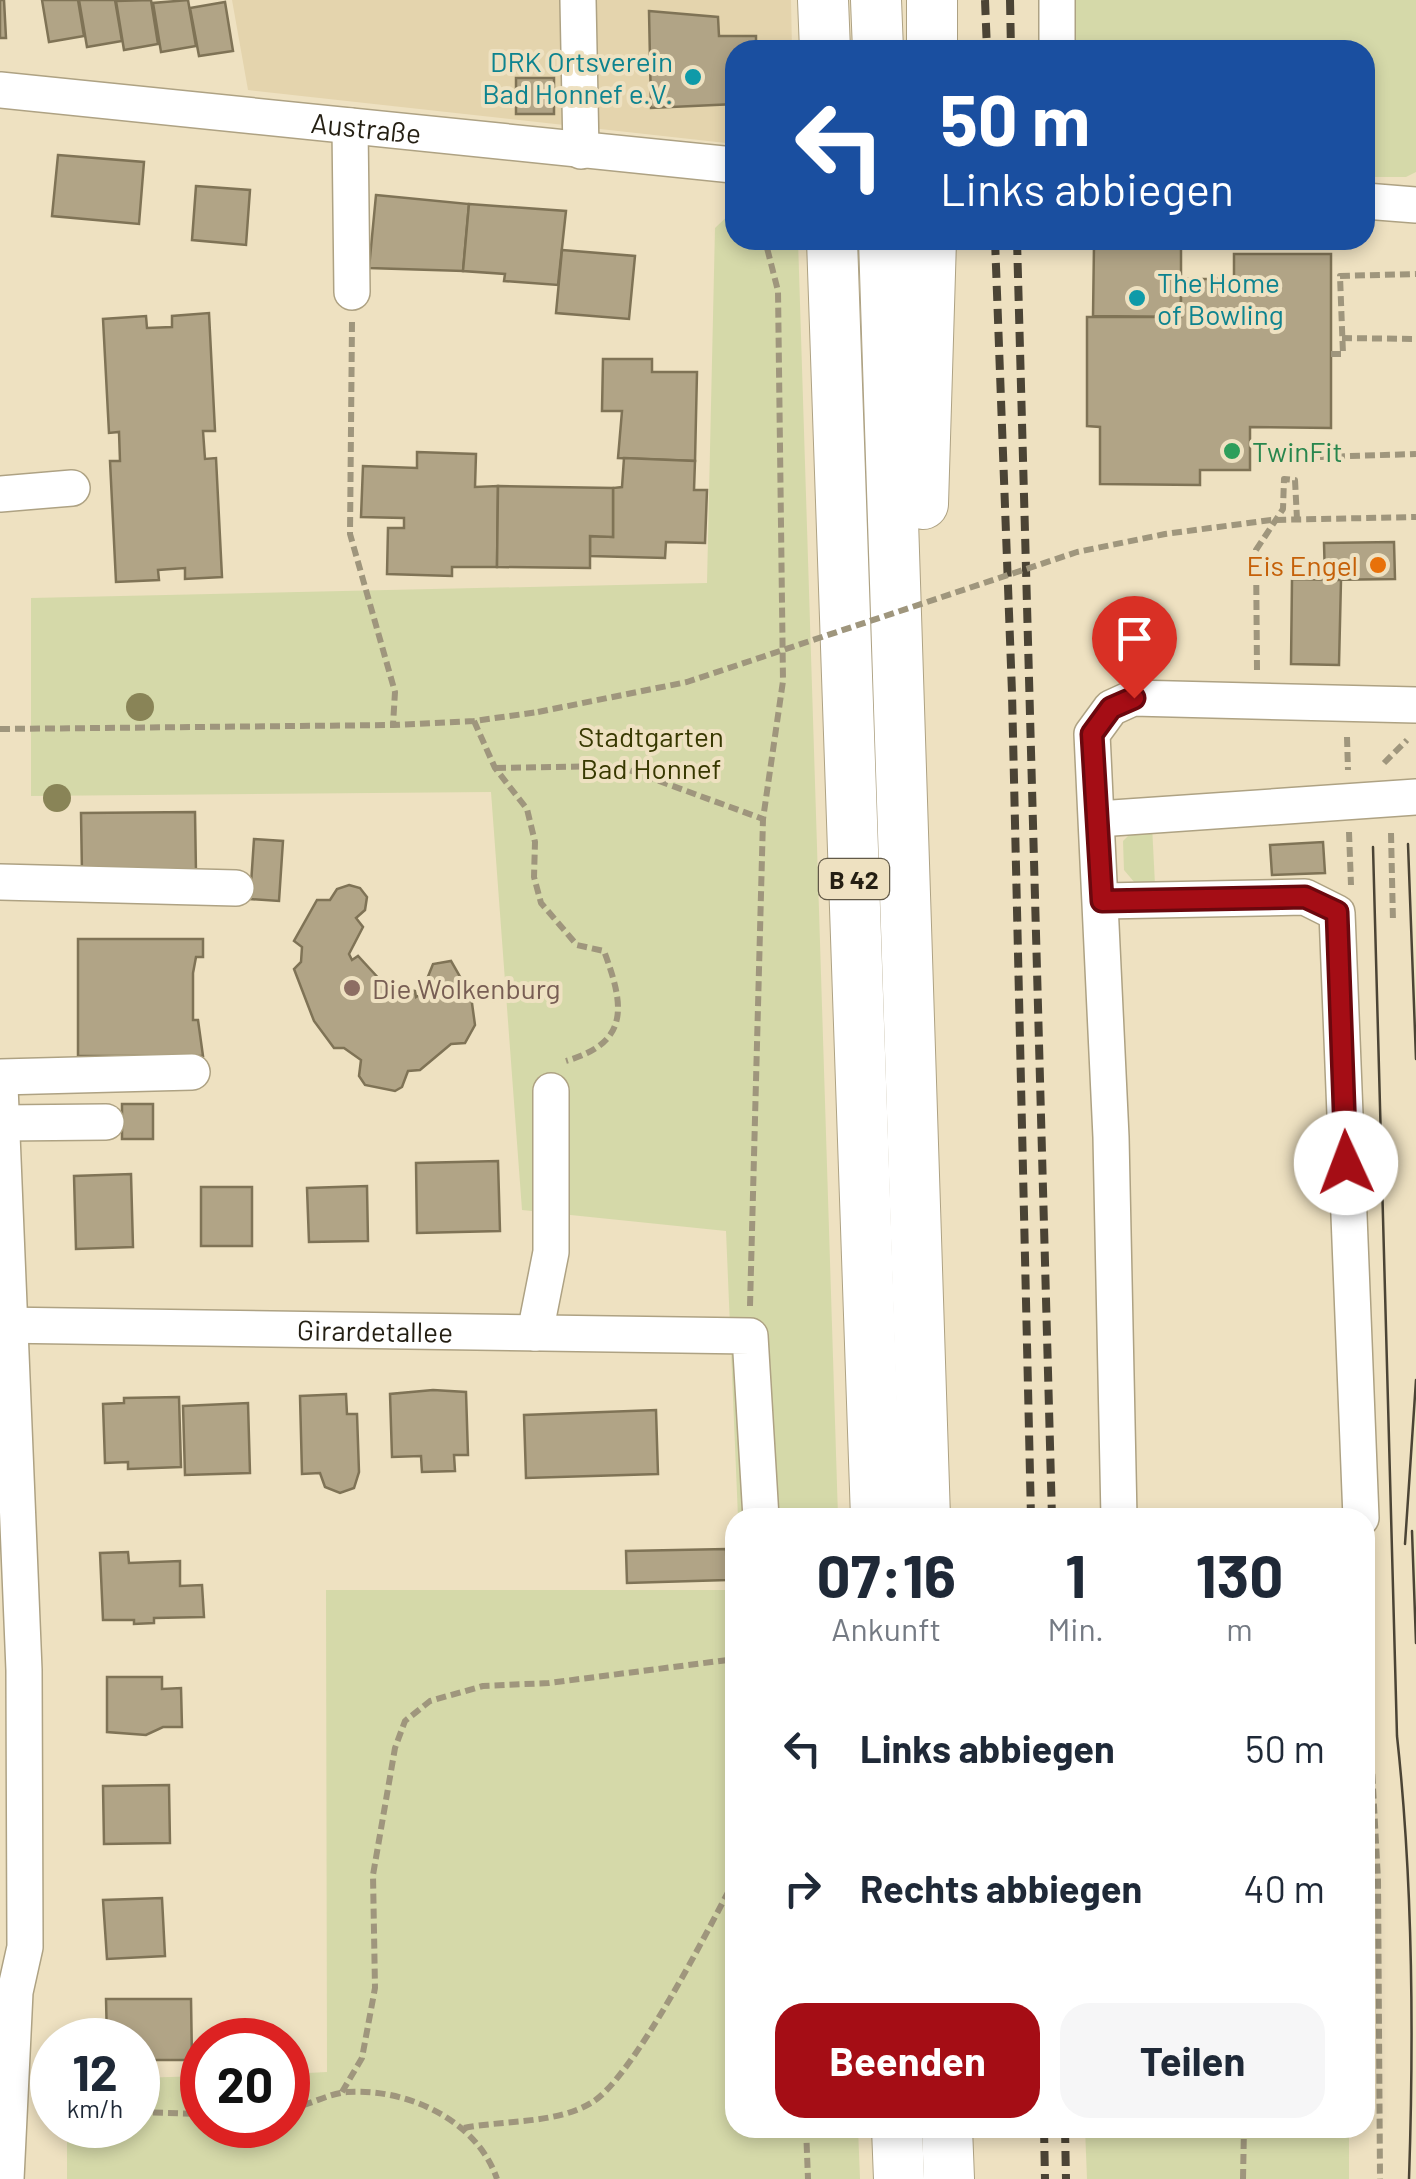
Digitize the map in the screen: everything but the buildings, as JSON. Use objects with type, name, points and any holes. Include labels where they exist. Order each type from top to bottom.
[{"type":"highway","points":[[824,0],[825,40]]},
{"type":"highway","points":[[876,0],[878,40]]},
{"type":"highway","points":[[932,0],[932,40]]},
{"type":"highway","name":"B 42","points":[[832,250],[876,1508]]},
{"type":"highway","name":"B 42","points":[[884,250],[926,1508]]},
{"type":"highway","points":[[899,722],[919,644],[931,250]]},
{"type":"highway","points":[[897,2138],[898,2179]]},
{"type":"highway","points":[[947,2138],[949,2179]]},
{"type":"street","points":[[578,0],[581,151]]},
{"type":"street","points":[[1057,0],[1057,40]]},
{"type":"street","name":"Austraße","points":[[0,90],[725,164]]},
{"type":"street","points":[[350,126],[352,292]]},
{"type":"street","points":[[1375,203],[1416,205]]},
{"type":"street","points":[[0,494],[72,488]]},
{"type":"street","points":[[1118,1508],[1102,901],[1092,734],[1111,708],[1134,698],[1416,705]]},
{"type":"street","points":[[1098,820],[1304,807],[1349,814],[1416,797]]},
{"type":"street","points":[[0,882],[236,888]]},
{"type":"street","points":[[1102,901],[1305,897],[1337,912],[1361,1508]]},
{"type":"street","points":[[0,1077],[192,1072]]},
{"type":"street","points":[[0,1086],[4,1326],[24,1670],[25,1947],[8,1993],[3,2123],[6,2179]]},
{"type":"street","points":[[535,1333],[550,1252],[551,1091]]},
{"type":"street","points":[[1,1123],[106,1122]]},
{"type":"street","name":"Girardetallee","points":[[4,1326],[750,1336]]},
{"type":"street","points":[[750,1336],[760,1508]]},
{"type":"path","points":[[750,1336],[763,818],[783,681],[778,290],[768,250]]},
{"type":"path","points":[[1332,354],[1342,354],[1340,276],[1416,274]]},
{"type":"path","points":[[352,292],[350,534],[394,692],[393,725]]},
{"type":"path","points":[[1342,338],[1416,339]]},
{"type":"path","points":[[1320,457],[1416,454]]},
{"type":"path","points":[[1259,702],[1256,550],[1283,509],[1284,480],[1295,480],[1296,518]]},
{"type":"path","points":[[0,729],[393,725],[474,721],[538,712],[687,682],[1078,552],[1165,534],[1296,518],[1416,517]]},
{"type":"path","points":[[1347,706],[1351,898]]},
{"type":"path","points":[[474,721],[495,768],[527,809],[535,842],[534,877],[541,903],[577,945],[604,951],[617,986],[618,1025],[608,1043],[552,1064],[551,1091]]},
{"type":"path","points":[[495,768],[618,766],[763,818]]},
{"type":"path","points":[[1391,829],[1393,922]]},
{"type":"path","points":[[342,2092],[362,2058],[375,1988],[373,1875],[395,1748],[405,1720],[430,1701],[483,1686],[549,1682],[725,1660]]},
{"type":"path","points":[[1375,1824],[1380,2179]]},
{"type":"path","points":[[464,2128],[550,2117],[592,2103],[619,2075],[654,2022],[725,1897]]},
{"type":"path","points":[[310,2105],[342,2092],[396,2097],[464,2128],[479,2140],[496,2179]]},
{"type":"path","points":[[806,2138],[808,2179]]},
{"type":"path","points":[[1243,2179],[1244,2138]]},
{"type":"shaded area","points":[[232,0],[791,0],[792,40],[725,40],[725,143],[248,90]]},
{"type":"green space","points":[[1076,0],[1416,0],[1416,172],[1406,177],[1375,177],[1375,40],[1075,40]]},
{"type":"green space","name":"Stadtgarten Bad Honnef","points":[[725,218],[725,250],[798,250],[838,1508],[738,1508],[726,1231],[522,1210],[491,792],[31,796],[31,598],[707,583],[715,228]]},
{"type":"green space","points":[[1152,825],[1155,885],[1135,883],[1124,870],[1123,841],[1136,828]]},
{"type":"green space","points":[[326,1590],[725,1590],[725,2138],[858,2138],[860,2179],[67,2179],[67,2148],[160,2148],[160,2077],[180,2077],[180,2148],[310,2148],[310,2073],[327,2072]]},
{"type":"green space","points":[[1085,2138],[1349,2138],[1349,2179],[1087,2179]]},
{"type":"tram line","points":[[1408,844],[1416,1059]]},
{"type":"tram line","points":[[1373,847],[1397,1736],[1411,1957],[1409,2179]]},
{"type":"tram line","points":[[1405,1544],[1416,1380]]},
{"type":"tram line","points":[[1412,1531],[1416,1643]]},
{"type":"railway","points":[[985,0],[987,40]]},
{"type":"railway","points":[[1010,0],[1011,40]]},
{"type":"railway","points":[[995,250],[1012,693],[1031,1508]]},
{"type":"railway","points":[[1017,250],[1052,1508]]},
{"type":"railway","points":[[1044,2138],[1045,2179]]},
{"type":"railway","points":[[1065,2138],[1066,2179]]},
{"type":"place","name":"DRK Ortsverein Bad Honnef e.V.","points":[[693,77]]},
{"type":"place","name":"The Home of Bowling","points":[[1137,298]]},
{"type":"place","name":"TwinFit","points":[[1232,451]]},
{"type":"place","name":"Eis Engel","points":[[1378,565]]},
{"type":"place","name":"Die Wolkenburg","points":[[352,988]]},
{"type":"route","points":[[1134,698],[1111,708],[1092,734],[1102,901],[1305,897],[1337,912],[1346,1163]]}]
